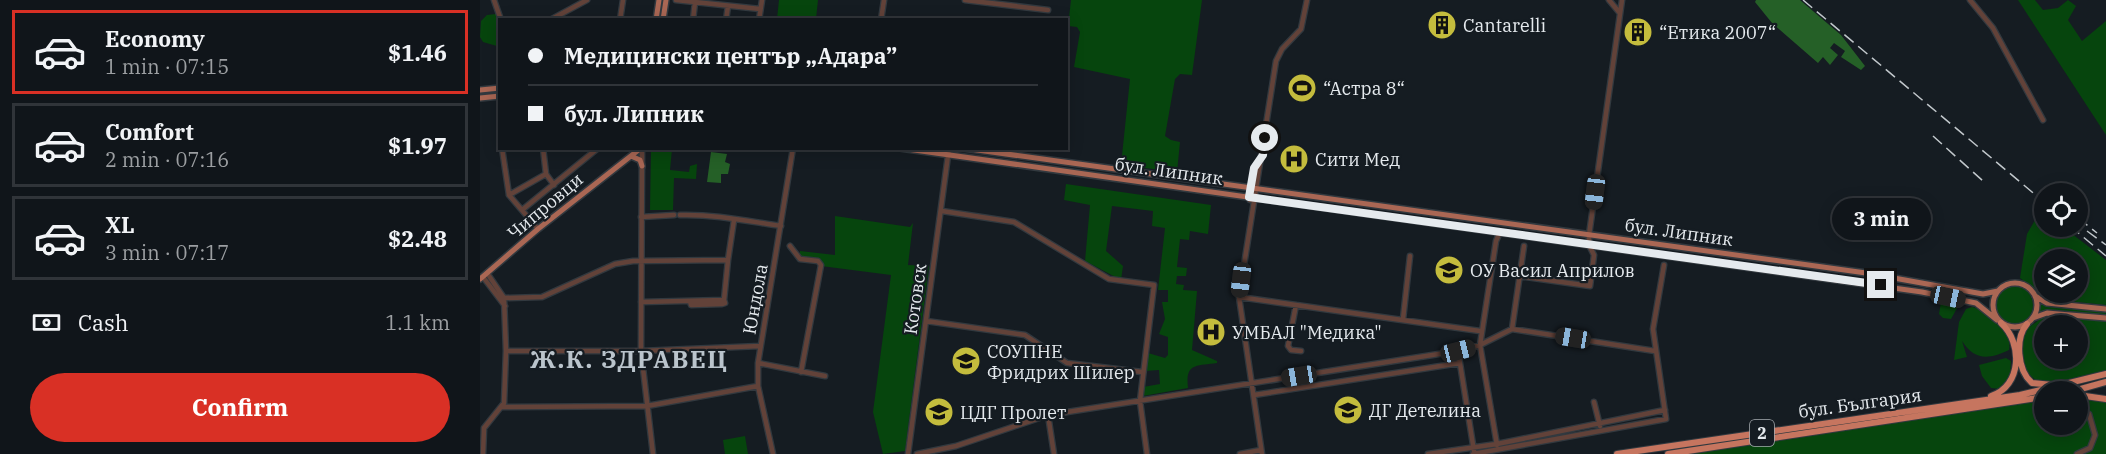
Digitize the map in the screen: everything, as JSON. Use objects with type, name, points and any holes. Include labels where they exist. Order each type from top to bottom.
[{"type":"highway","points":[[1962,403],[2001,392],[2014,378],[2013,341],[1999,321]]},
{"type":"highway","points":[[2030,322],[2022,330],[2019,341],[2022,368],[2029,380],[2034,382]]},
{"type":"highway","name":"бул. България","points":[[2083,381],[2106,374]]},
{"type":"highway","points":[[2088,387],[2106,382]]},
{"type":"highway","name":"бул. България","points":[[1617,454],[2034,392]]},
{"type":"highway","points":[[2088,396],[2106,399]]},
{"type":"highway","name":"бул. България","points":[[1668,454],[2034,399]]},
{"type":"main road","points":[[656,18],[659,0]]},
{"type":"main road","points":[[663,18],[666,0]]},
{"type":"main road","points":[[480,90],[498,88]]},
{"type":"main road","points":[[480,99],[498,96]]},
{"type":"main road","points":[[633,150],[631,156],[640,160],[642,166]]},
{"type":"main road","name":"Чипровци","points":[[483,276],[538,228],[639,150]]},
{"type":"main road","name":"бул. Липник","points":[[924,150],[1798,273],[1964,300],[1983,307],[1999,321]]},
{"type":"main road","name":"бул. Липник","points":[[977,150],[1800,264],[1983,294],[1998,291]]},
{"type":"main road","points":[[1798,273],[1800,264]]},
{"type":"main road","points":[[2034,295],[2024,285],[2015,283],[2006,285],[1998,291],[1992,302],[1999,321],[2011,327],[2030,322],[2044,313],[2106,318]]},
{"type":"main road","points":[[2030,322],[2036,303]]},
{"type":"main road","points":[[2047,303],[2106,309]]},
{"type":"street","points":[[494,0],[500,18]]},
{"type":"street","points":[[554,18],[587,0]]},
{"type":"street","points":[[620,18],[623,0]]},
{"type":"street","points":[[676,0],[760,9]]},
{"type":"street","points":[[759,18],[762,0]]},
{"type":"street","points":[[881,18],[884,0]]},
{"type":"street","points":[[964,0],[1048,9]]},
{"type":"street","points":[[1240,454],[1262,452],[1239,297],[1252,197],[1263,155],[1276,61],[1282,49],[1301,29],[1307,0]]},
{"type":"street","points":[[1610,0],[1619,14]]},
{"type":"street","points":[[1520,276],[1590,286],[1594,255],[1588,244],[1622,0]]},
{"type":"street","points":[[1970,0],[1994,28],[2043,120]]},
{"type":"street","points":[[693,18],[696,2]]},
{"type":"street","points":[[726,18],[728,6]]},
{"type":"street","points":[[503,150],[509,195],[538,228]]},
{"type":"street","points":[[543,150],[546,174],[554,185]]},
{"type":"street","points":[[522,210],[596,150]]},
{"type":"street","points":[[642,150],[641,351],[653,454]]},
{"type":"street","name":"Юндола","points":[[773,454],[758,386],[758,363],[793,150]]},
{"type":"street","name":"Котовск","points":[[908,454],[949,152]]},
{"type":"street","points":[[509,195],[546,174]]},
{"type":"street","points":[[942,211],[1014,222],[1108,279],[1154,285],[1140,401],[1147,454]]},
{"type":"street","points":[[641,217],[724,216],[734,220],[781,226]]},
{"type":"street","points":[[641,302],[724,300],[734,220]]},
{"type":"street","points":[[1497,447],[1480,345],[1480,331],[1496,241],[1500,232]]},
{"type":"street","points":[[790,246],[800,259],[818,261],[821,266],[801,372]]},
{"type":"street","points":[[1512,329],[1524,246]]},
{"type":"street","points":[[1403,319],[1410,256]]},
{"type":"street","points":[[504,298],[542,297],[615,264],[728,260]]},
{"type":"street","points":[[1497,447],[1666,419],[1653,329],[1664,265]]},
{"type":"street","points":[[483,276],[504,298],[506,308],[503,407],[484,428],[483,454]]},
{"type":"street","points":[[483,276],[506,308]]},
{"type":"street","points":[[1239,297],[1480,331]]},
{"type":"street","points":[[1296,304],[1288,346],[1291,350],[1301,351]]},
{"type":"street","points":[[926,321],[1025,335],[1033,338],[1067,363],[1142,372]]},
{"type":"street","points":[[917,454],[956,446],[1048,415],[1458,351],[1480,345],[1512,329],[1655,351]]},
{"type":"street","points":[[506,351],[641,351],[760,346]]},
{"type":"street","points":[[1458,351],[1474,452]]},
{"type":"street","points":[[758,363],[825,376]]},
{"type":"street","points":[[1254,395],[1460,363]]},
{"type":"street","points":[[503,407],[647,406],[758,386]]},
{"type":"street","points":[[1594,402],[1601,431]]},
{"type":"street","points":[[1428,454],[1474,452],[1665,410]]},
{"type":"street","points":[[2077,454],[2090,448],[2095,435],[2088,413]]},
{"type":"street","points":[[1048,415],[1054,454]]},
{"type":"green space","points":[[779,0],[818,0],[816,18],[777,18]]},
{"type":"green space","points":[[1071,0],[1202,0],[1192,75],[1180,74],[1175,79],[1165,136],[1180,142],[1177,172],[1121,165],[1130,79],[1074,67],[1080,32],[1077,27],[1068,26]]},
{"type":"green space","points":[[1756,0],[1800,0],[1841,35],[1865,66],[1861,70],[1841,57],[1845,51],[1834,43],[1830,48],[1838,55],[1830,65],[1823,57],[1818,63],[1772,23],[1755,2]]},
{"type":"green space","points":[[2018,0],[2035,0],[2043,10],[2058,8],[2068,0],[2076,6],[2068,20],[2082,41],[2106,21],[2106,135]]},
{"type":"green space","points":[[496,14],[497,46],[483,42],[480,37],[481,21],[487,15]]},
{"type":"green space","points":[[651,150],[672,150],[670,170],[689,172],[690,166],[697,164],[696,179],[674,178],[673,210],[650,210]]},
{"type":"green space","points":[[711,152],[727,154],[725,162],[730,164],[728,174],[721,174],[721,183],[707,182]]},
{"type":"green space","points":[[1066,184],[1211,205],[1208,234],[1190,231],[1189,240],[1180,239],[1177,267],[1187,268],[1186,276],[1177,276],[1176,284],[1184,285],[1183,290],[1197,291],[1192,350],[1217,361],[1217,363],[1194,367],[1190,370],[1188,388],[1143,396],[1143,387],[1160,384],[1159,370],[1145,371],[1148,353],[1165,358],[1168,355],[1168,337],[1159,334],[1165,319],[1162,302],[1168,302],[1168,290],[1158,290],[1165,228],[1152,226],[1153,211],[1112,206],[1106,251],[1123,266],[1121,280],[1085,261],[1090,205],[1064,200]]},
{"type":"green space","points":[[835,216],[910,227],[913,223],[908,265],[929,266],[905,451],[883,454],[873,412],[891,275],[821,266],[818,261],[800,259],[800,251],[835,255]]},
{"type":"green space","points":[[2034,222],[2034,237],[2076,237],[2106,260],[2106,305],[2087,303],[2088,249],[2034,249],[2034,288],[2020,278],[2027,234]]},
{"type":"green space","points":[[2014,286],[2028,291],[2033,305],[2028,319],[2014,324],[2000,319],[1995,305],[2000,291]]},
{"type":"green space","points":[[1961,301],[1951,319],[1943,318],[1939,314],[1941,302]]},
{"type":"green space","points":[[2040,303],[2042,303],[2106,310],[2106,316],[2039,311]]},
{"type":"green space","points":[[1972,307],[1992,317],[2004,329],[2009,350],[1988,357],[1982,356],[1971,352],[1962,341],[1967,357],[1954,360],[1959,322],[1966,309]]},
{"type":"green space","points":[[2088,320],[2106,321],[2106,370],[2062,381],[2039,381],[2034,379],[2025,366],[2023,332],[2034,324],[2034,369],[2088,369]]},
{"type":"green space","points":[[2006,358],[2011,361],[2010,376],[2001,389],[1991,388],[1982,376],[1979,365]]},
{"type":"green space","points":[[2088,398],[2106,401],[2106,454],[1691,454],[2034,402],[2034,435],[2088,435]]},
{"type":"green space","points":[[745,436],[748,454],[725,454],[723,440]]},
{"type":"railway","points":[[1803,0],[2034,194]]},
{"type":"railway","points":[[1933,136],[1983,181]]},
{"type":"railway","points":[[2088,226],[2097,233]]},
{"type":"railway","points":[[2088,232],[2106,245]]},
{"type":"railway","points":[[2083,237],[2106,256]]},
{"type":"place","name":"Cantarelli","points":[[1442,25]]},
{"type":"place","name":"“Етика 2007“","points":[[1638,32]]},
{"type":"place","name":"“Астра 8“","points":[[1302,88]]},
{"type":"place","name":"Сити Мед","points":[[1294,159]]},
{"type":"place","name":"ОУ Васил Априлов","points":[[1449,270]]},
{"type":"place","name":"УМБАЛ \"Медика\"","points":[[1211,332]]},
{"type":"place","name":"СОУПНЕ Фридрих Шилер","points":[[966,361]]},
{"type":"place","name":"ДГ Детелина","points":[[1348,410]]},
{"type":"place","name":"ЦДГ Пролет","points":[[939,412]]},
{"type":"district","name":"Ж.К. ЗДРАВЕЦ","points":[[629,359]]},
{"type":"route","points":[[1265,138],[1263,155],[1254,168],[1249,197],[1881,285]]}]
